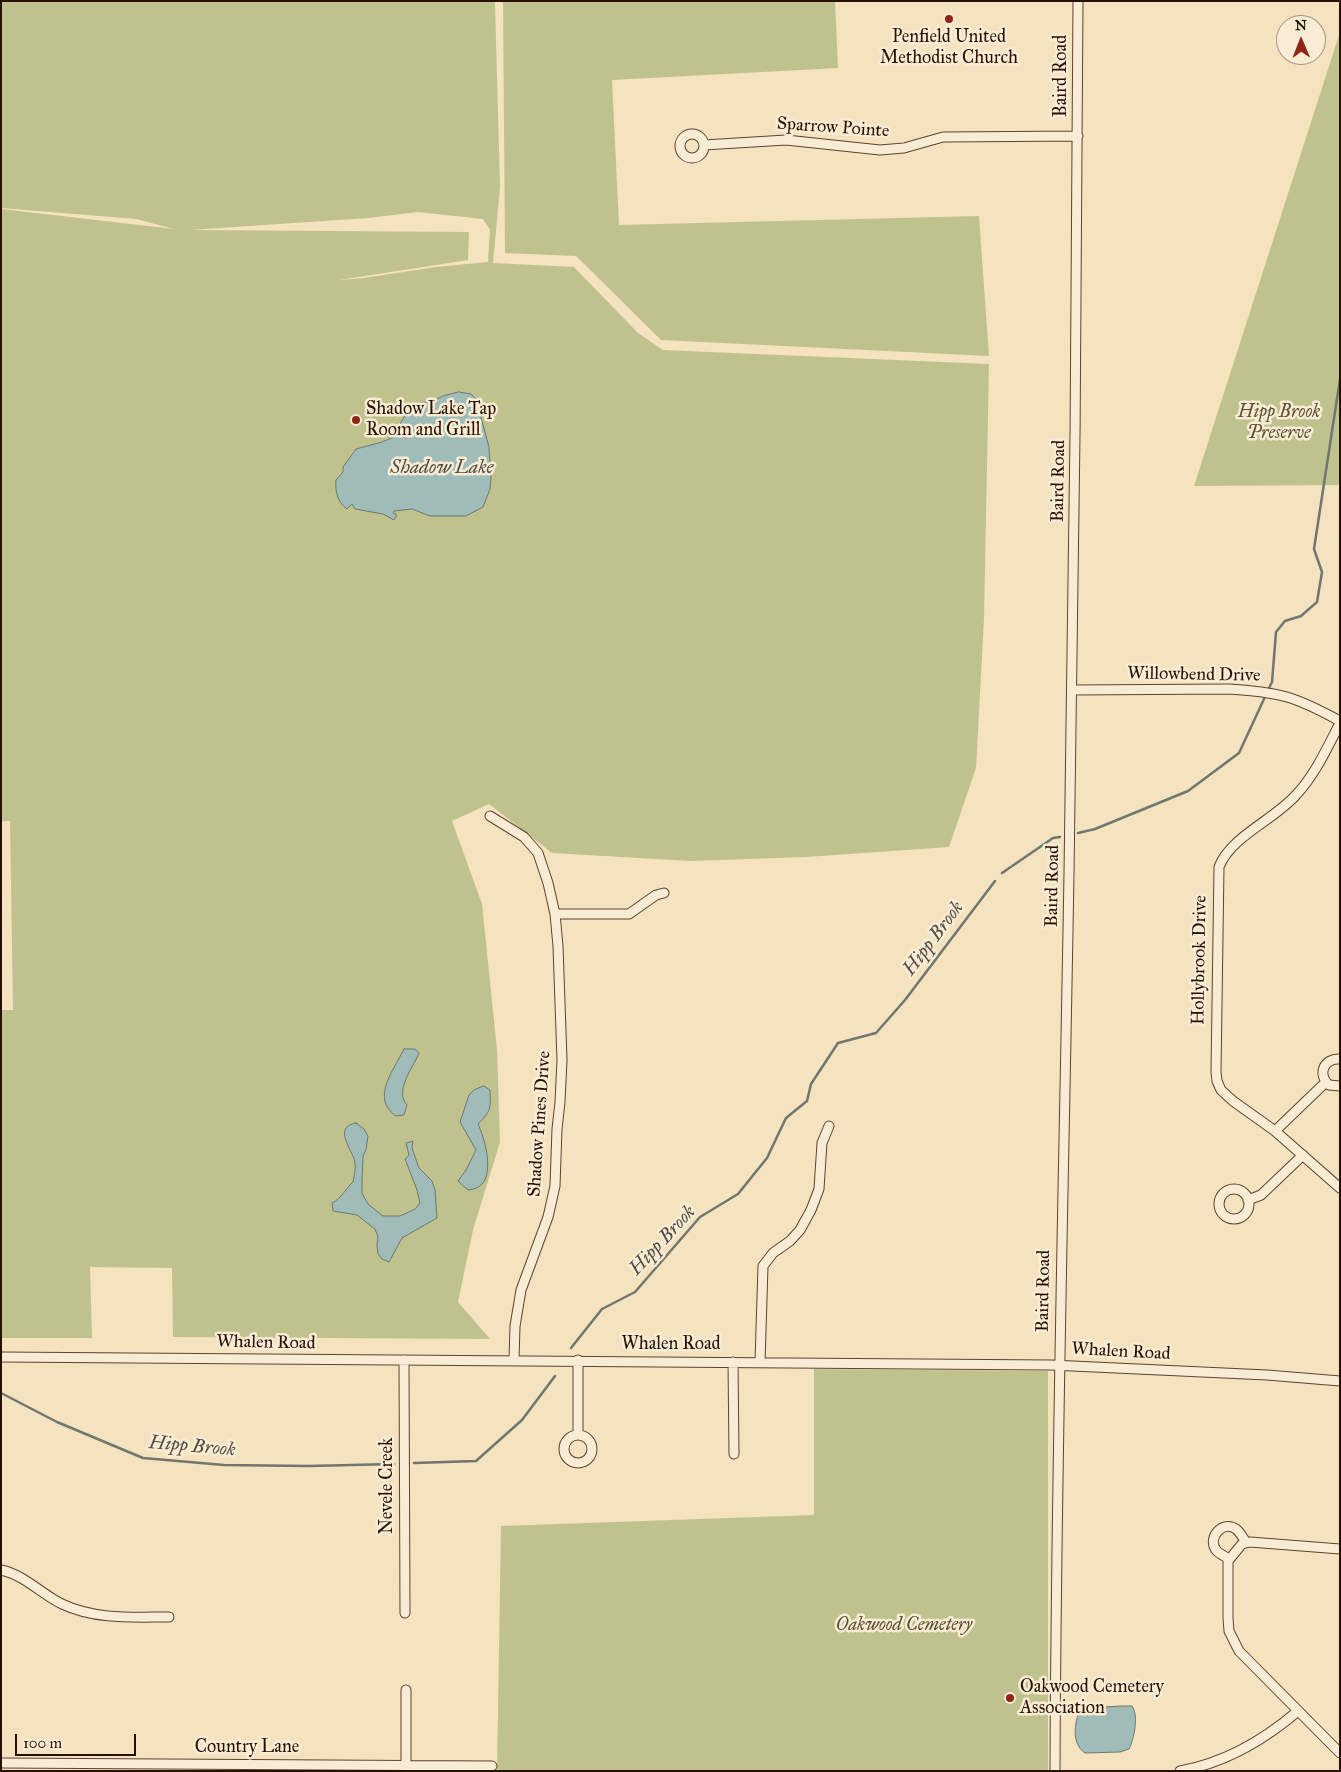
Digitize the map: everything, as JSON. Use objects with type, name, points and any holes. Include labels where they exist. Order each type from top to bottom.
[{"type":"street","name":"Baird Road","points":[[1055,1771],[1059,1365],[1072,690],[1078,1]]},
{"type":"street","name":"Sparrow Pointe","points":[[704,145],[792,140],[880,150],[904,148],[943,137],[1078,136]]},
{"type":"street","name":"Willowbend Drive","points":[[1072,690],[1250,690],[1288,697],[1340,722]]},
{"type":"street","name":"Hollybrook Drive","points":[[1340,722],[1314,771],[1297,794],[1269,819],[1233,845],[1222,859],[1219,867],[1216,1072],[1221,1090],[1233,1101],[1275,1131],[1340,1188]]},
{"type":"street","name":"Shadow Pines Drive","points":[[490,816],[524,837],[534,847],[545,870],[558,946],[562,1060],[555,1186],[548,1217],[521,1290],[515,1326],[514,1360]]},
{"type":"street","points":[[554,914],[629,914],[656,895],[664,893]]},
{"type":"street","points":[[1340,1059],[1332,1059],[1325,1065],[1322,1073],[1326,1082],[1334,1086],[1340,1086]]},
{"type":"street","points":[[1275,1131],[1326,1082]]},
{"type":"street","points":[[760,1362],[763,1266],[773,1253],[790,1241],[800,1230],[811,1210],[819,1189],[822,1143],[829,1126]]},
{"type":"street","points":[[1248,1200],[1261,1195],[1303,1155]]},
{"type":"street","name":"Whalen Road","points":[[1,1357],[1059,1365],[1267,1375],[1340,1381]]},
{"type":"street","name":"Nevele Creek","points":[[404,1360],[405,1612]]},
{"type":"street","points":[[578,1360],[578,1435]]},
{"type":"street","points":[[732,1362],[734,1454]]},
{"type":"street","points":[[1230,1559],[1219,1553],[1214,1546],[1214,1537],[1219,1530],[1227,1527],[1236,1529],[1246,1542],[1340,1549]]},
{"type":"street","points":[[1246,1542],[1230,1559],[1228,1565],[1228,1618],[1233,1641],[1250,1664],[1340,1753]]},
{"type":"street","points":[[1,1570],[16,1576],[62,1604],[79,1610],[97,1615],[118,1617],[169,1617]]},
{"type":"street","points":[[406,1690],[406,1765]]},
{"type":"street","points":[[1180,1771],[1214,1762],[1241,1750],[1267,1736],[1298,1711]]},
{"type":"street","name":"Country Lane","points":[[1,1763],[492,1766]]},
{"type":"green space","points":[[1,1],[495,1],[500,187],[493,263],[574,267],[638,333],[663,350],[989,364],[984,619],[976,768],[949,847],[806,857],[691,861],[552,853],[489,804],[452,821],[482,904],[497,1050],[500,1142],[473,1230],[458,1302],[490,1339],[173,1337],[172,1268],[90,1267],[92,1338],[1,1338],[1,1010],[13,1010],[10,821],[1,821],[1,209],[174,229],[136,219],[1,208]],"holes":[[[418,212],[483,219],[490,230],[488,262],[339,280],[468,260],[469,232],[190,230],[368,218]]]},
{"type":"green space","points":[[503,1],[835,1],[838,68],[612,80],[619,225],[979,216],[989,356],[661,340],[576,256],[505,253]]},
{"type":"green space","name":"Hipp Brook Preserve","points":[[1340,32],[1340,485],[1194,486]]},
{"type":"green space","name":"Oakwood Cemetery","points":[[814,1369],[1048,1371],[1048,1771],[497,1771],[501,1526],[814,1515]]},
{"type":"water","name":"Shadow Lake","points":[[459,392],[471,394],[478,401],[489,447],[490,489],[483,507],[466,516],[430,516],[412,509],[394,511],[393,513],[396,514],[396,517],[394,520],[383,514],[355,509],[352,504],[347,509],[341,503],[337,496],[336,480],[343,472],[343,467],[356,449],[382,442],[395,435],[406,438],[407,435],[399,429],[407,413],[419,403],[430,402]]},
{"type":"water","points":[[404,1049],[415,1049],[419,1053],[404,1086],[403,1093],[407,1105],[404,1115],[396,1116],[388,1109],[384,1092],[390,1075]]},
{"type":"water","points":[[484,1086],[490,1090],[490,1105],[486,1116],[478,1124],[487,1154],[486,1177],[481,1185],[468,1190],[458,1181],[476,1150],[460,1122],[469,1095],[474,1090]]},
{"type":"water","points":[[356,1123],[364,1129],[368,1136],[363,1156],[362,1193],[368,1204],[383,1216],[400,1216],[415,1209],[420,1203],[405,1159],[409,1155],[406,1143],[413,1141],[412,1148],[419,1168],[432,1181],[435,1190],[437,1218],[402,1238],[389,1262],[382,1259],[378,1254],[378,1237],[375,1229],[357,1215],[333,1211],[332,1203],[353,1182],[355,1162],[344,1134],[345,1129],[349,1125]]},
{"type":"water","points":[[1132,1706],[1135,1721],[1133,1739],[1129,1749],[1120,1752],[1085,1753],[1081,1749],[1075,1734],[1079,1712],[1105,1707]]},
{"type":"waterway","name":"Hipp Brook","points":[[1269,688],[1272,682],[1276,632],[1285,621],[1301,616],[1317,602],[1322,572],[1314,549],[1340,379]]},
{"type":"waterway","name":"Hipp Brook","points":[[1078,833],[1095,829],[1188,791],[1239,753],[1264,699]]},
{"type":"waterway","name":"Hipp Brook","points":[[1002,873],[1053,838],[1060,837]]},
{"type":"waterway","name":"Hipp Brook","points":[[571,1348],[602,1309],[635,1292],[700,1217],[738,1194],[767,1158],[786,1118],[807,1101],[811,1084],[838,1043],[876,1033],[905,1000],[995,881]]},
{"type":"waterway","name":"Hipp Brook","points":[[414,1463],[476,1461],[522,1420],[555,1376]]},
{"type":"waterway","name":"Hipp Brook","points":[[1,1393],[57,1422],[143,1458],[224,1465],[394,1464]]},
{"type":"place","name":"Penfield United Methodist Church","points":[[949,19]]},
{"type":"place","name":"Shadow Lake Tap Room and Grill","points":[[356,420]]},
{"type":"place","name":"Oakwood Cemetery Association","points":[[1010,1698]]}]
